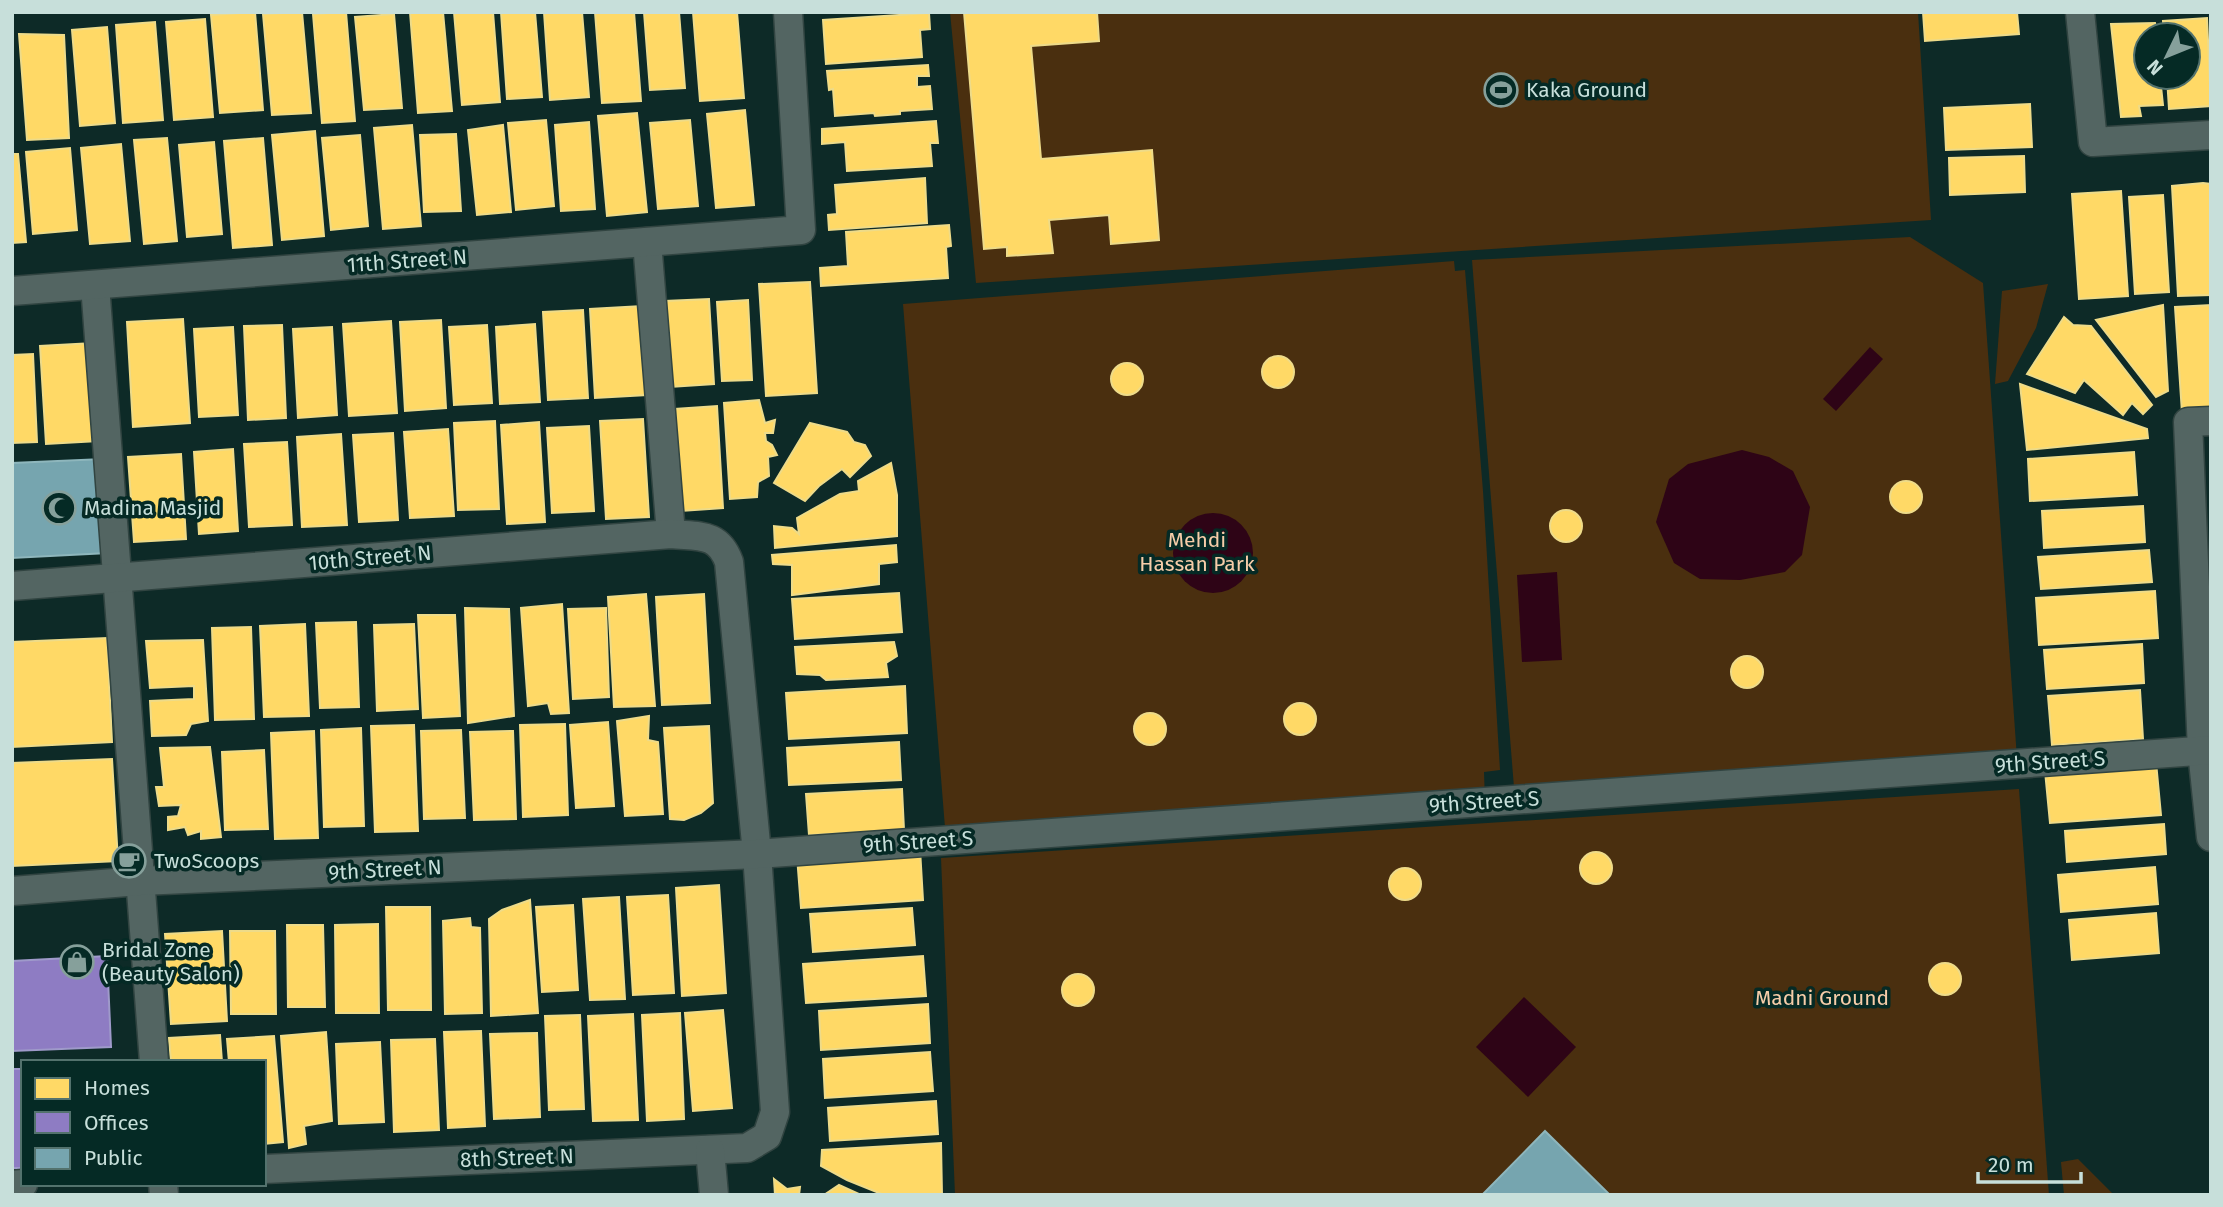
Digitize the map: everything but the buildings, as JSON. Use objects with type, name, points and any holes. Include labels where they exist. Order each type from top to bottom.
[{"type":"street","name":"11th Street N","points":[[12,291],[801,230],[788,12]]},
{"type":"street","points":[[2080,12],[2093,142],[2211,135]]},
{"type":"street","points":[[647,242],[671,534]]},
{"type":"street","points":[[95,285],[154,1060]]},
{"type":"street","points":[[2199,421],[2211,837]]},
{"type":"street","name":"10th Street N","points":[[12,586],[671,534],[711,538],[724,548],[729,562],[757,854]]},
{"type":"street","name":"9th Street S","points":[[757,854],[2207,751]]},
{"type":"street","name":"9th Street N","points":[[12,891],[140,881],[757,854]]},
{"type":"street","name":"8th Street N","points":[[266,1169],[747,1148],[767,1136],[775,1112],[757,854]]},
{"type":"street","points":[[710,1150],[714,1195]]},
{"type":"green space","points":[[950,12],[1918,12],[1931,220],[976,283]]},
{"type":"green space","points":[[1910,237],[1983,283],[2018,772],[1515,800],[1472,260]]},
{"type":"green space","name":"Mehdi Hassan Park","points":[[1454,261],[1455,271],[1465,270],[1483,491],[1500,770],[1484,772],[1485,802],[946,840],[903,304]]},
{"type":"green space","points":[[2048,284],[2036,328],[2008,381],[1995,384],[2002,291]]},
{"type":"green space","name":"Madni Ground","points":[[2019,789],[2049,1195],[955,1195],[941,858]]},
{"type":"green space","points":[[2078,1159],[2114,1195],[2064,1195],[2061,1162]]},
{"type":"shaded area","points":[[1870,347],[1883,359],[1836,411],[1823,399]]},
{"type":"shaded area","points":[[1742,450],[1769,457],[1793,471],[1810,507],[1802,555],[1785,572],[1740,580],[1700,579],[1674,563],[1656,522],[1669,479],[1688,464]]},
{"type":"shaded area","points":[[1213,513],[1228,516],[1241,525],[1250,538],[1253,553],[1250,568],[1241,581],[1228,590],[1213,593],[1198,590],[1185,581],[1176,568],[1173,553],[1176,538],[1185,525],[1198,516]]},
{"type":"shaded area","points":[[1557,572],[1562,660],[1522,662],[1517,575]]},
{"type":"shaded area","points":[[1524,997],[1576,1047],[1528,1097],[1476,1047]]},
{"type":"place","name":"Kaka Ground","points":[[1501,90]]},
{"type":"place","name":"Madina Masjid","points":[[59,508]]},
{"type":"place","name":"TwoScoops","points":[[129,861]]},
{"type":"place","name":"Bridal Zone (Beauty Salon)","points":[[77,962]]}]
